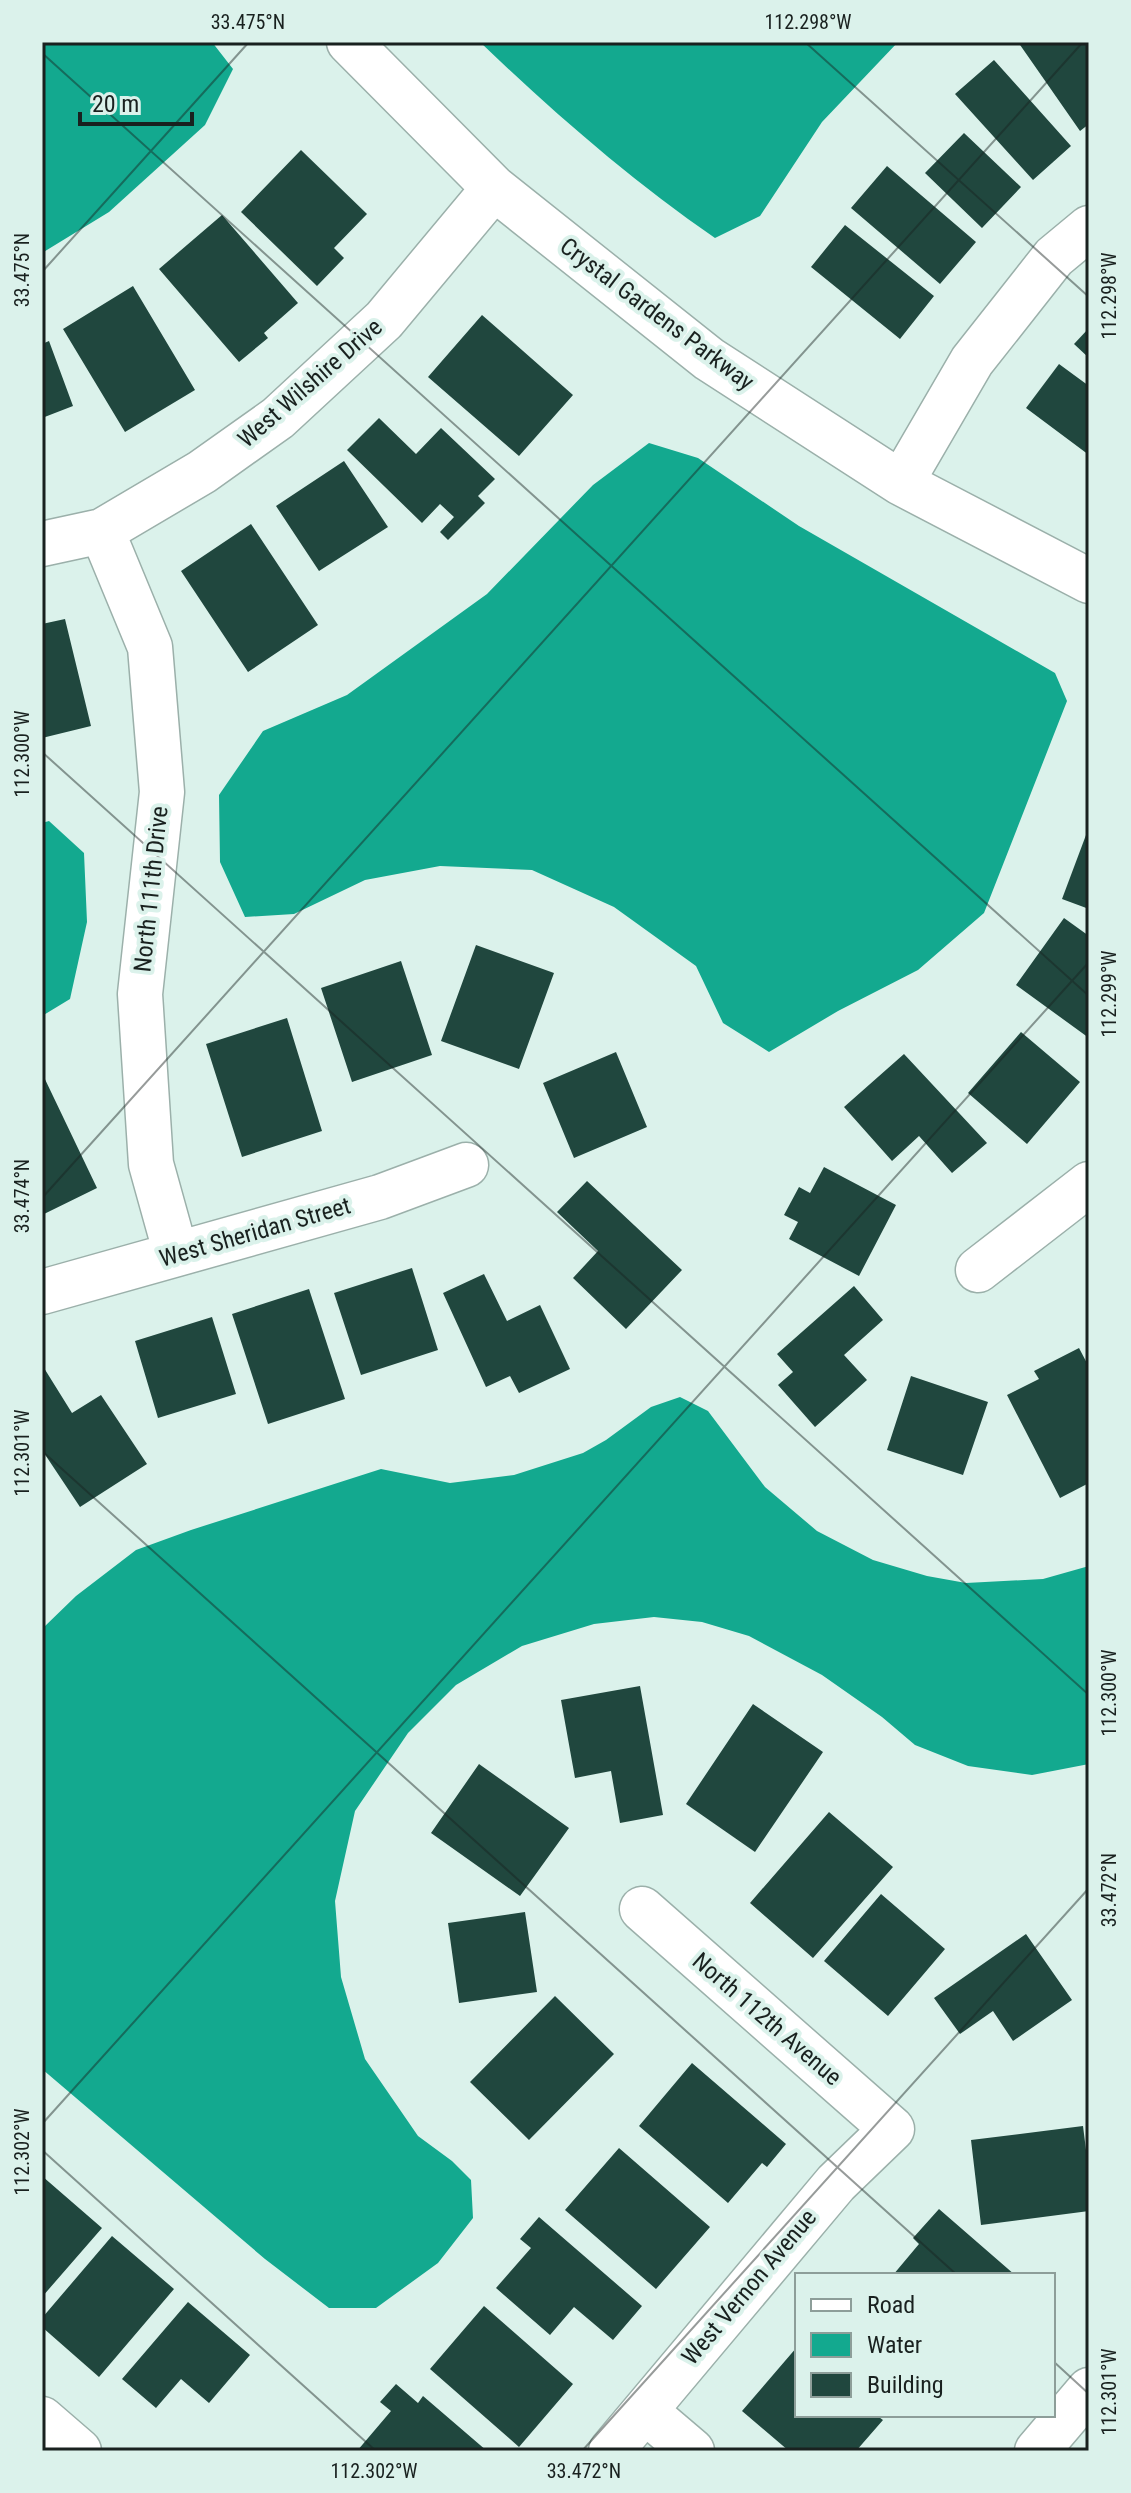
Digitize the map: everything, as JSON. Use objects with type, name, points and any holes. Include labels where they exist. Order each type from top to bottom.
[{"type":"street","name":"Crystal Gardens Parkway","points":[[349,42],[494,188],[709,359],[901,483],[1089,581]]},
{"type":"street","name":"West Wilshire Drive","points":[[42,544],[102,531],[202,472],[278,418],[384,320],[494,188]]},
{"type":"street","points":[[901,483],[972,361],[1054,257],[1089,228]]},
{"type":"street","name":"North 111th Drive","points":[[102,531],[150,647],[162,792],[140,994],[151,1164],[176,1254]]},
{"type":"street","name":"West Sheridan Street","points":[[42,1292],[380,1197],[466,1165]]},
{"type":"street","points":[[978,1270],[1089,1184]]},
{"type":"street","name":"North 112th Avenue","points":[[642,1909],[892,2129]]},
{"type":"street","name":"West Vernon Avenue","points":[[611,2451],[836,2183],[892,2129]]},
{"type":"street","points":[[1037,2451],[1089,2390]]},
{"type":"street","points":[[645,2411],[692,2451]]},
{"type":"street","points":[[42,2419],[79,2451]]},
{"type":"water","points":[[42,42],[212,42],[233,69],[205,125],[109,212],[42,253]]},
{"type":"water","points":[[480,42],[898,42],[822,122],[760,216],[715,238],[594,145]]},
{"type":"water","points":[[649,443],[698,458],[799,526],[1055,673],[1067,701],[984,913],[918,970],[838,1011],[769,1052],[723,1023],[696,966],[614,907],[532,870],[440,866],[365,880],[294,914],[245,917],[220,862],[219,795],[263,731],[347,695],[487,594],[593,485]]},
{"type":"water","points":[[49,821],[84,853],[87,922],[70,999],[42,1016],[42,823]]},
{"type":"water","points":[[680,1397],[708,1411],[765,1487],[817,1531],[873,1560],[927,1576],[966,1583],[1043,1579],[1089,1566],[1089,1764],[1032,1775],[968,1766],[915,1745],[882,1717],[822,1675],[749,1636],[702,1622],[654,1617],[594,1624],[522,1646],[456,1685],[408,1733],[355,1811],[335,1901],[341,1977],[365,2059],[418,2136],[452,2161],[471,2180],[473,2218],[438,2263],[376,2308],[329,2308],[265,2259],[42,2069],[42,1629],[76,1596],[136,1550],[191,1530],[381,1469],[450,1483],[514,1475],[583,1453],[651,1407]]},
{"type":"building","points":[[1018,42],[1084,42],[1089,49],[1089,124],[1080,131]]},
{"type":"building","points":[[994,60],[1071,146],[1033,180],[955,94]]},
{"type":"building","points":[[964,133],[1021,187],[982,228],[925,173]]},
{"type":"building","points":[[301,150],[367,214],[334,248],[344,258],[317,286],[241,212]]},
{"type":"building","points":[[887,166],[976,242],[940,284],[851,208]]},
{"type":"building","points":[[222,215],[298,303],[264,333],[268,338],[239,362],[159,269]]},
{"type":"building","points":[[845,225],[934,296],[900,339],[811,267]]},
{"type":"building","points":[[133,286],[195,390],[125,432],[63,329]]},
{"type":"building","points":[[482,315],[573,395],[519,456],[428,377]]},
{"type":"building","points":[[1089,328],[1089,358],[1074,344]]},
{"type":"building","points":[[49,341],[73,406],[42,418],[42,344]]},
{"type":"building","points":[[1059,364],[1089,386],[1089,455],[1026,408]]},
{"type":"building","points":[[379,418],[416,454],[441,428],[495,479],[478,496],[485,503],[448,540],[440,532],[454,517],[440,504],[422,523],[347,450]]},
{"type":"building","points":[[344,461],[388,527],[319,571],[276,506]]},
{"type":"building","points":[[251,524],[318,625],[248,672],[181,571]]},
{"type":"building","points":[[65,619],[91,726],[42,738],[42,624]]},
{"type":"building","points":[[1089,827],[1089,909],[1062,899]]},
{"type":"building","points":[[1064,918],[1089,936],[1089,1038],[1016,985]]},
{"type":"building","points":[[476,945],[554,973],[519,1069],[441,1041]]},
{"type":"building","points":[[401,961],[432,1055],[352,1082],[321,988]]},
{"type":"building","points":[[287,1018],[322,1131],[242,1157],[206,1044]]},
{"type":"building","points":[[1021,1032],[1080,1082],[1027,1144],[968,1093]]},
{"type":"building","points":[[616,1052],[647,1127],[574,1158],[543,1083]]},
{"type":"building","points":[[904,1054],[987,1143],[952,1173],[919,1136],[892,1161],[844,1107]]},
{"type":"building","points":[[42,1073],[97,1188],[42,1215]]},
{"type":"building","points":[[824,1167],[896,1205],[859,1276],[789,1239],[798,1222],[784,1215],[799,1187],[810,1193]]},
{"type":"building","points":[[587,1181],[682,1270],[626,1329],[573,1278],[598,1251],[557,1212]]},
{"type":"building","points":[[412,1268],[438,1350],[361,1375],[334,1293]]},
{"type":"building","points":[[484,1274],[507,1321],[540,1305],[570,1369],[519,1393],[510,1376],[486,1387],[443,1293]]},
{"type":"building","points":[[854,1286],[883,1320],[844,1355],[867,1380],[815,1427],[778,1385],[793,1372],[777,1354]]},
{"type":"building","points":[[309,1289],[345,1399],[268,1424],[232,1314]]},
{"type":"building","points":[[212,1317],[236,1394],[158,1418],[135,1341]]},
{"type":"building","points":[[1079,1348],[1089,1367],[1089,1483],[1060,1498],[1007,1395],[1039,1379],[1034,1371]]},
{"type":"building","points":[[44,1368],[72,1413],[101,1395],[147,1464],[80,1507],[42,1450]]},
{"type":"building","points":[[911,1376],[988,1402],[963,1475],[887,1450]]},
{"type":"building","points":[[640,1686],[663,1815],[620,1823],[611,1771],[575,1778],[561,1700]]},
{"type":"building","points":[[753,1704],[823,1752],[755,1852],[686,1804]]},
{"type":"building","points":[[479,1764],[569,1828],[520,1896],[431,1833]]},
{"type":"building","points":[[829,1812],[893,1867],[813,1958],[750,1903]]},
{"type":"building","points":[[881,1894],[945,1949],[888,2016],[824,1961]]},
{"type":"building","points":[[525,1912],[537,1992],[459,2003],[448,1923]]},
{"type":"building","points":[[1026,1934],[1072,2000],[1013,2041],[993,2011],[960,2034],[934,1998]]},
{"type":"building","points":[[555,1996],[614,2054],[529,2140],[470,2082]]},
{"type":"building","points":[[692,2063],[786,2144],[767,2167],[762,2163],[728,2203],[639,2126]]},
{"type":"building","points":[[1083,2126],[1089,2174],[1089,2211],[981,2225],[971,2140]]},
{"type":"building","points":[[619,2148],[710,2227],[656,2289],[565,2210]]},
{"type":"building","points":[[42,2176],[102,2228],[42,2297]]},
{"type":"building","points":[[939,2209],[1013,2273],[895,2273],[919,2244],[913,2238]]},
{"type":"building","points":[[539,2217],[642,2306],[613,2340],[574,2307],[550,2335],[496,2288],[531,2248],[520,2239]]},
{"type":"building","points":[[112,2236],[174,2289],[99,2377],[42,2327],[42,2318]]},
{"type":"building","points":[[188,2302],[250,2355],[209,2403],[181,2379],[156,2408],[122,2379]]},
{"type":"building","points":[[484,2306],[573,2384],[519,2447],[430,2369]]},
{"type":"building","points":[[795,2349],[795,2417],[879,2417],[883,2420],[856,2451],[789,2451],[742,2411]]},
{"type":"building","points":[[396,2384],[418,2403],[423,2396],[487,2451],[357,2451],[391,2411],[380,2402]]}]
